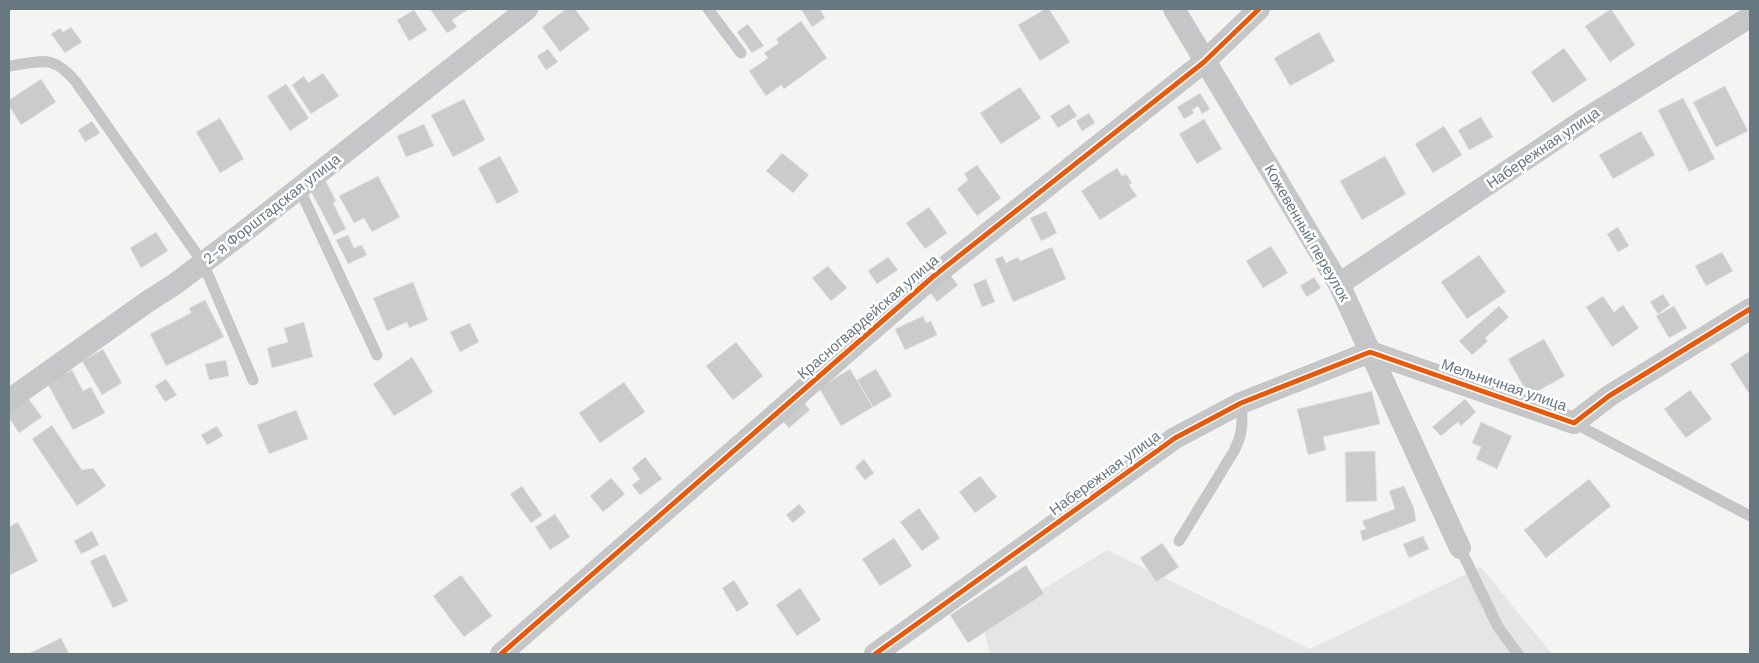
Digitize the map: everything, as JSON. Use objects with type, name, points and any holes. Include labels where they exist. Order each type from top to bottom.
[{"type":"street","name":"2-я Форштадская улица","points":[[9,400],[203,263],[527,9]]},
{"type":"street","name":"Кожевенный переулок","points":[[1174,9],[1204,62],[1339,284],[1460,548]]},
{"type":"street","name":"Красногвардейская улица","points":[[501,654],[935,275],[1204,62],[1259,9]]},
{"type":"street","name":"Набережная улица","points":[[1339,284],[1587,118],[1750,18]]},
{"type":"street","name":"Мельничная улица","points":[[1370,352],[1574,423],[1609,396],[1750,310]]},
{"type":"street","name":"Набережная улица","points":[[875,654],[1175,438],[1241,403],[1370,352]]},
{"type":"lane","points":[[708,9],[741,53]]},
{"type":"lane","points":[[9,66],[46,62],[57,63],[65,69],[203,263],[253,380]]},
{"type":"lane","points":[[299,188],[377,355]]},
{"type":"lane","points":[[1179,541],[1241,437],[1243,422],[1241,403]]},
{"type":"lane","points":[[1574,423],[1750,516]]},
{"type":"lane","points":[[1460,548],[1498,627],[1518,654]]},
{"type":"shaded area","points":[[1107,550],[1310,649],[1481,567],[1552,654],[990,654],[983,626]]},
{"type":"building","points":[[430,9],[469,9],[452,20],[457,27],[447,33]]},
{"type":"building","points":[[566,9],[575,9],[590,29],[560,52],[542,27]]},
{"type":"building","points":[[801,9],[820,9],[825,18],[812,27]]},
{"type":"building","points":[[1045,9],[1049,9],[1070,42],[1040,61],[1018,25]]},
{"type":"building","points":[[1611,9],[1635,45],[1610,62],[1585,26]]},
{"type":"building","points":[[414,10],[427,30],[409,41],[397,20]]},
{"type":"building","points":[[801,21],[827,58],[784,89],[781,85],[766,96],[749,71],[768,58],[764,53],[779,43],[776,39]]},
{"type":"building","points":[[748,24],[764,46],[752,53],[737,32]]},
{"type":"building","points":[[71,27],[82,42],[65,53],[51,34],[60,28],[63,32]]},
{"type":"building","points":[[1319,32],[1335,61],[1290,86],[1274,58]]},
{"type":"building","points":[[1564,48],[1587,80],[1553,103],[1531,72]]},
{"type":"building","points":[[548,49],[558,62],[546,70],[537,56]]},
{"type":"building","points":[[323,73],[339,96],[311,114],[292,85],[304,76],[308,83]]},
{"type":"building","points":[[41,79],[56,102],[21,125],[9,106],[9,100]]},
{"type":"building","points":[[286,84],[309,118],[290,131],[267,96]]},
{"type":"building","points":[[1725,86],[1748,131],[1716,147],[1693,102]]},
{"type":"building","points":[[1020,87],[1041,118],[1001,144],[980,113]]},
{"type":"building","points":[[1200,93],[1210,109],[1202,114],[1198,106],[1192,110],[1194,113],[1184,119],[1177,107]]},
{"type":"building","points":[[1683,98],[1715,159],[1689,172],[1658,110]]},
{"type":"building","points":[[464,99],[485,140],[453,157],[431,115]]},
{"type":"building","points":[[1069,104],[1077,116],[1058,128],[1050,116]]},
{"type":"building","points":[[1089,113],[1095,123],[1082,131],[1076,121]]},
{"type":"building","points":[[1481,117],[1493,137],[1469,150],[1458,130]]},
{"type":"building","points":[[220,118],[244,159],[220,173],[196,132]]},
{"type":"building","points":[[1204,119],[1222,149],[1197,164],[1179,134]]},
{"type":"building","points":[[92,121],[100,133],[85,142],[78,130]]},
{"type":"building","points":[[424,124],[434,146],[406,157],[397,136]]},
{"type":"building","points":[[1444,126],[1462,155],[1433,173],[1415,144]]},
{"type":"building","points":[[1641,131],[1655,155],[1613,179],[1599,155]]},
{"type":"building","points":[[782,153],[809,175],[793,193],[766,171]]},
{"type":"building","points":[[500,156],[519,192],[497,204],[478,168]]},
{"type":"building","points":[[1385,156],[1406,194],[1362,220],[1340,181]]},
{"type":"building","points":[[977,165],[1001,198],[977,216],[957,189],[968,180],[964,174]]},
{"type":"building","points":[[1117,168],[1122,176],[1126,174],[1132,183],[1129,185],[1137,196],[1100,220],[1081,191]]},
{"type":"building","points":[[378,176],[400,217],[372,232],[364,218],[354,223],[339,196]]},
{"type":"building","points":[[325,180],[336,201],[333,203],[346,229],[334,235],[309,188]]},
{"type":"building","points":[[929,207],[947,233],[925,249],[906,223]]},
{"type":"building","points":[[1046,211],[1057,233],[1041,241],[1030,218]]},
{"type":"building","points":[[1618,227],[1629,246],[1618,252],[1607,234]]},
{"type":"building","points":[[156,232],[168,251],[141,268],[130,248]]},
{"type":"building","points":[[348,235],[354,248],[362,245],[367,255],[348,264],[336,240]]},
{"type":"building","points":[[1271,246],[1288,273],[1263,288],[1246,261]]},
{"type":"building","points":[[1052,247],[1066,279],[1013,302],[995,259],[1003,256],[1006,263],[1018,257],[1020,261]]},
{"type":"building","points":[[1722,252],[1733,271],[1706,286],[1695,266]]},
{"type":"building","points":[[1479,255],[1506,292],[1467,319],[1441,282]]},
{"type":"building","points":[[888,257],[898,270],[877,284],[868,271]]},
{"type":"building","points":[[828,266],[847,288],[831,301],[812,278]]},
{"type":"building","points":[[948,272],[958,285],[937,302],[927,288]]},
{"type":"building","points":[[1314,277],[1321,288],[1307,297],[1300,286]]},
{"type":"building","points":[[986,279],[995,302],[982,307],[973,284]]},
{"type":"building","points":[[413,282],[428,320],[409,328],[407,322],[387,331],[373,298]]},
{"type":"building","points":[[1663,294],[1670,305],[1658,314],[1650,302]]},
{"type":"building","points":[[1603,296],[1614,312],[1623,305],[1639,328],[1612,347],[1586,307]]},
{"type":"building","points":[[205,300],[224,337],[166,366],[150,334],[191,313],[189,308]]},
{"type":"building","points":[[1499,306],[1509,317],[1485,338],[1488,341],[1472,355],[1459,341]]},
{"type":"building","points":[[1674,306],[1687,328],[1669,338],[1656,316]]},
{"type":"building","points":[[923,316],[926,323],[931,321],[937,335],[905,350],[895,329]]},
{"type":"building","points":[[304,322],[313,357],[272,368],[267,348],[288,342],[284,328]]},
{"type":"building","points":[[470,323],[479,342],[460,352],[450,332]]},
{"type":"building","points":[[1544,339],[1565,376],[1529,396],[1508,359]]},
{"type":"building","points":[[736,342],[763,376],[733,400],[706,366]]},
{"type":"building","points":[[103,349],[122,383],[102,395],[82,361]]},
{"type":"building","points":[[1750,351],[1750,395],[1730,364]]},
{"type":"building","points":[[412,357],[433,392],[394,416],[373,384]]},
{"type":"building","points":[[226,360],[229,376],[209,380],[205,364]]},
{"type":"building","points":[[850,369],[873,407],[841,426],[819,388]]},
{"type":"building","points":[[876,369],[892,396],[873,407],[857,380]]},
{"type":"building","points":[[72,370],[83,391],[91,387],[105,413],[73,430],[47,383]]},
{"type":"building","points":[[166,379],[177,395],[165,402],[155,386]]},
{"type":"building","points":[[624,382],[645,412],[600,443],[579,413]]},
{"type":"building","points":[[1690,390],[1712,419],[1686,438],[1664,409]]},
{"type":"building","points":[[1372,391],[1380,424],[1323,437],[1326,450],[1308,455],[1297,409]]},
{"type":"building","points":[[28,398],[42,417],[19,433],[9,418],[9,411]]},
{"type":"building","points":[[801,399],[810,410],[789,428],[779,417]]},
{"type":"building","points":[[1465,399],[1476,412],[1461,426],[1458,422],[1441,436],[1432,427]]},
{"type":"building","points":[[296,410],[308,439],[269,454],[257,425]]},
{"type":"building","points":[[1481,422],[1512,436],[1497,469],[1476,459],[1481,447],[1472,443]]},
{"type":"building","points":[[52,425],[82,470],[93,468],[106,486],[77,506],[32,439]]},
{"type":"building","points":[[217,426],[223,436],[207,445],[201,435]]},
{"type":"building","points":[[1375,451],[1377,501],[1346,502],[1345,452]]},
{"type":"building","points":[[645,457],[662,479],[640,495],[632,485],[640,479],[632,468]]},
{"type":"building","points":[[864,459],[874,473],[865,480],[855,467]]},
{"type":"building","points":[[980,476],[997,497],[975,513],[959,492]]},
{"type":"building","points":[[611,478],[625,494],[603,512],[590,496]]},
{"type":"building","points":[[1589,479],[1611,506],[1546,558],[1524,530]]},
{"type":"building","points":[[522,486],[542,515],[531,523],[510,494]]},
{"type":"building","points":[[1404,486],[1414,508],[1416,521],[1363,541],[1360,531],[1366,529],[1362,521],[1395,509],[1389,491]]},
{"type":"building","points":[[799,504],[806,512],[793,523],[786,515]]},
{"type":"building","points":[[919,508],[940,538],[922,551],[900,522]]},
{"type":"building","points":[[555,514],[570,537],[550,550],[535,527]]},
{"type":"building","points":[[18,522],[38,561],[10,575],[9,527]]},
{"type":"building","points":[[92,531],[99,545],[81,554],[74,541]]},
{"type":"building","points":[[1423,536],[1429,549],[1409,558],[1403,544]]},
{"type":"building","points":[[894,538],[912,566],[880,586],[862,559]]},
{"type":"building","points":[[1162,543],[1179,567],[1156,582],[1140,558]]},
{"type":"building","points":[[105,554],[128,601],[113,608],[90,561]]},
{"type":"building","points":[[1026,565],[1044,594],[968,643],[950,615]]},
{"type":"building","points":[[461,575],[492,616],[464,637],[433,596]]},
{"type":"building","points":[[734,580],[749,604],[737,612],[722,588]]},
{"type":"building","points":[[800,588],[821,620],[797,636],[776,605]]},
{"type":"building","points":[[61,638],[69,654],[28,654]]},
{"type":"cycle path","points":[[501,654],[935,275],[1204,62],[1259,9]]},
{"type":"cycle path","points":[[875,654],[1175,438],[1241,403],[1370,352],[1574,423],[1609,396],[1750,309]]}]
